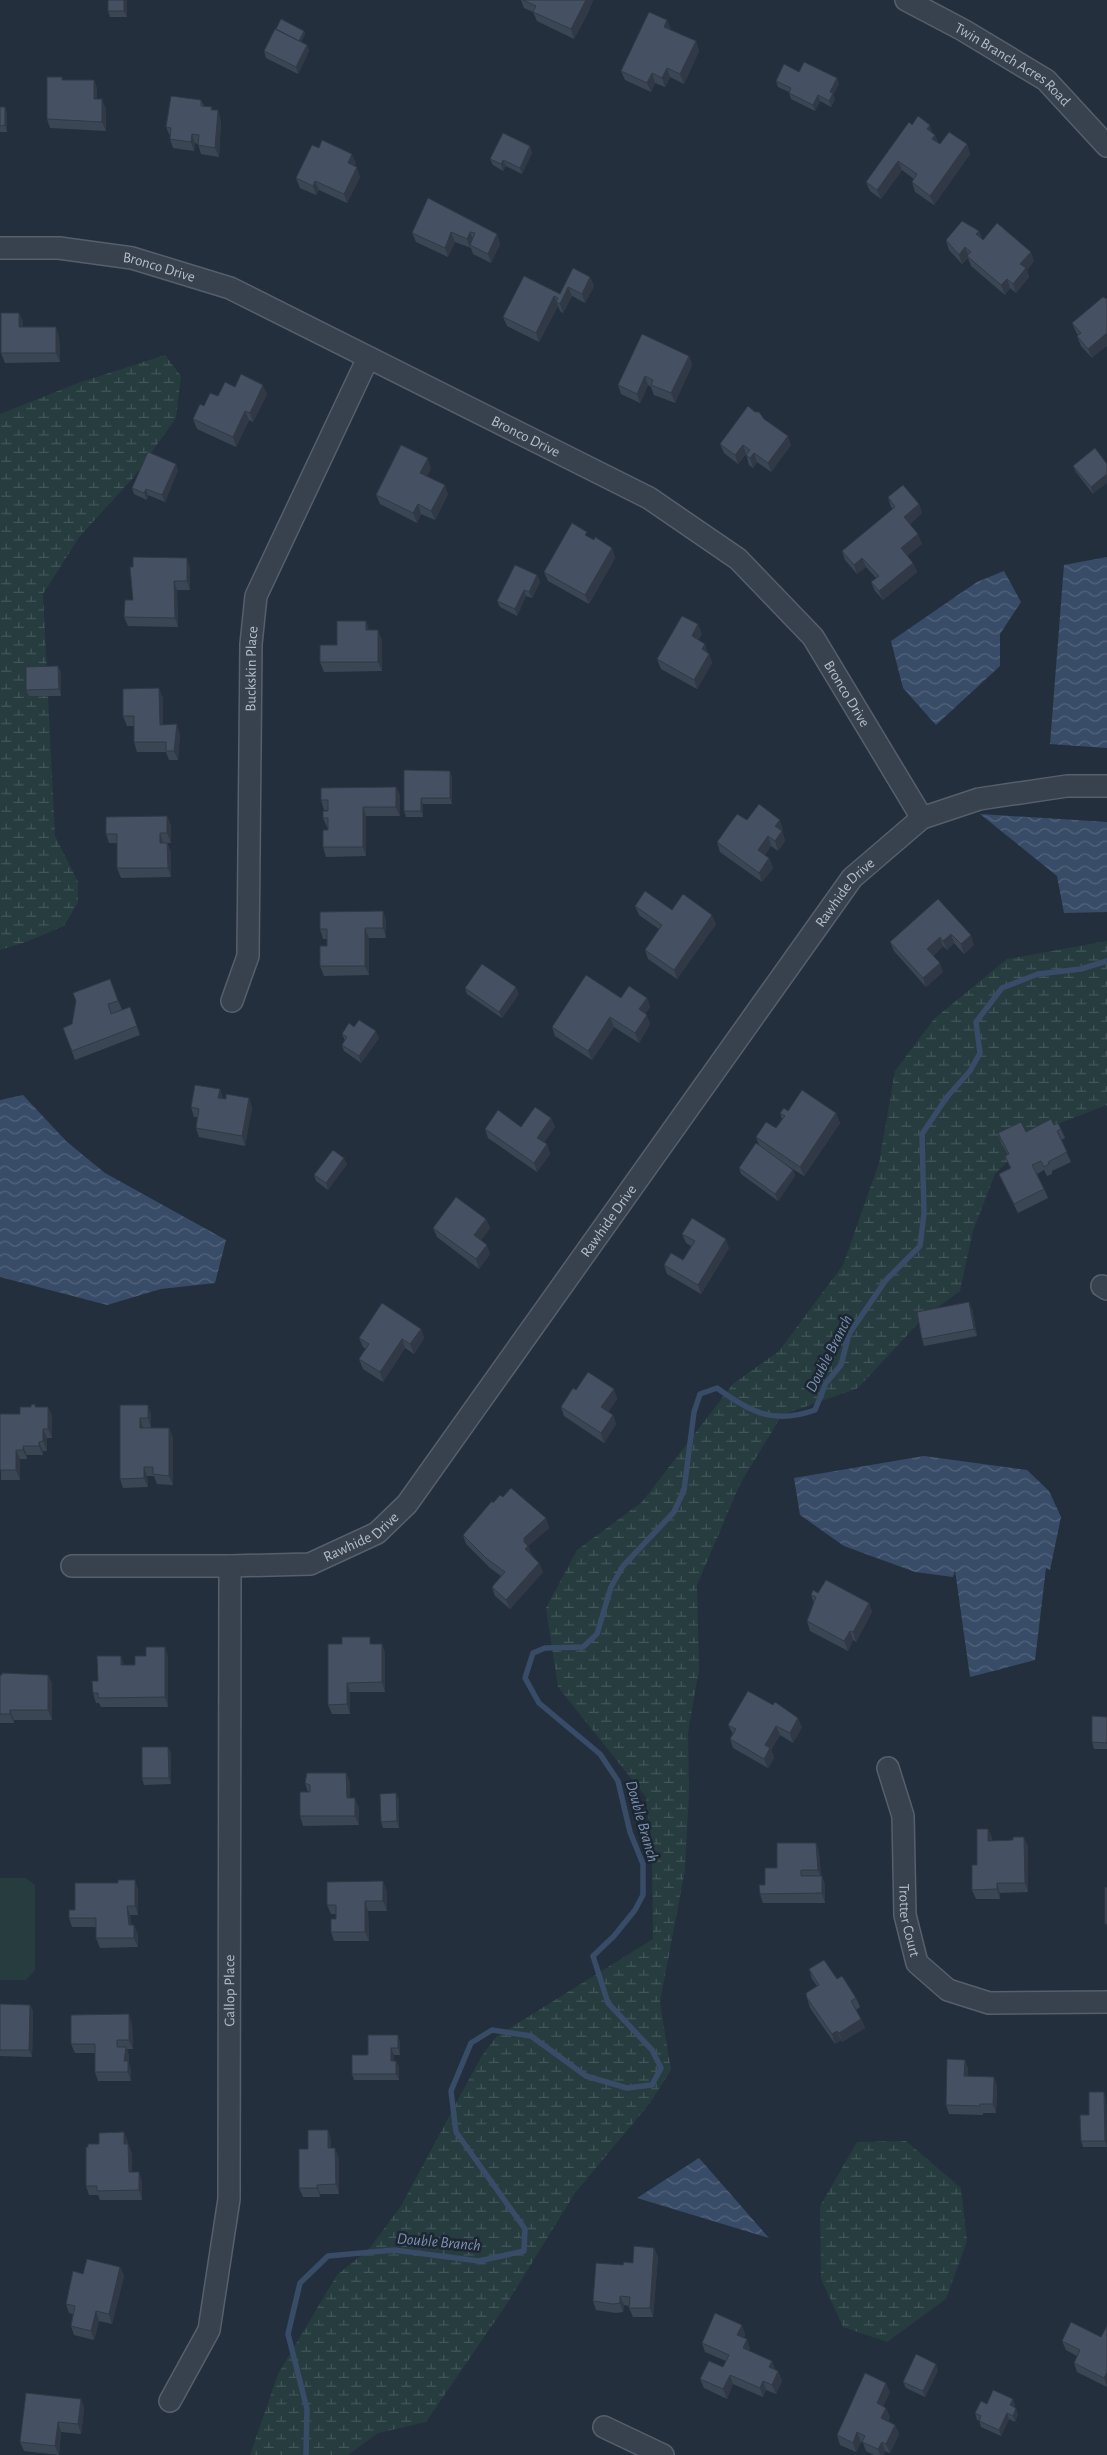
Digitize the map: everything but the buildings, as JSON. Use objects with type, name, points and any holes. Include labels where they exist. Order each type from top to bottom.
[{"type":"street","name":"Twin Branch Acres Road","points":[[906,0],[963,30],[1046,80],[1107,146]]},
{"type":"street","name":"Bronco Drive","points":[[0,248],[60,248],[132,258],[230,288],[649,498],[738,560],[813,638],[922,818]]},
{"type":"street","name":"Buckskin Place","points":[[232,1002],[248,956],[251,644],[256,596],[368,358]]},
{"type":"street","name":"Rawhide Drive","points":[[72,1566],[310,1564],[377,1533],[407,1504],[852,878],[922,818],[979,799],[1066,786],[1107,786]]},
{"type":"street","name":"Gallop Place","points":[[170,2402],[209,2330],[229,2199],[230,1566]]},
{"type":"street","name":"Trotter Court","points":[[888,1768],[903,1816],[905,1915],[917,1962],[948,1990],[989,2003],[1107,2002]]},
{"type":"street","points":[[604,2427],[663,2455]]},
{"type":"green space","points":[[165,355],[181,376],[176,418],[134,477],[80,536],[43,594],[55,836],[78,882],[78,902],[64,926],[26,942],[0,950],[0,414],[78,383]]},
{"type":"green space","points":[[1107,941],[1107,1105],[1039,1131],[995,1174],[973,1231],[960,1291],[922,1319],[858,1388],[782,1415],[740,1484],[697,1585],[699,1669],[688,1733],[689,1791],[685,1870],[660,2002],[671,2070],[650,2103],[575,2193],[506,2305],[426,2422],[378,2433],[348,2455],[250,2455],[278,2374],[337,2275],[369,2249],[401,2206],[481,2057],[497,2036],[653,1939],[652,1855],[646,1797],[558,1687],[546,1608],[577,1550],[642,1502],[733,1384],[779,1351],[843,1265],[879,1163],[895,1071],[934,1019],[1007,959]]},
{"type":"green space","points":[[0,1878],[26,1878],[35,1885],[35,1970],[26,1980],[0,1980]]},
{"type":"green space","points":[[906,2141],[961,2188],[967,2241],[946,2299],[887,2342],[843,2327],[821,2279],[820,2206],[857,2142]]},
{"type":"water","points":[[1107,557],[1107,748],[1050,744],[1064,565]]},
{"type":"water","points":[[1004,571],[1021,602],[1000,634],[1000,666],[936,725],[903,688],[891,641],[977,582]]},
{"type":"water","points":[[980,814],[1107,822],[1107,912],[1064,913],[1057,876]]},
{"type":"water","points":[[23,1095],[67,1142],[105,1173],[226,1240],[215,1283],[161,1289],[107,1305],[0,1277],[0,1100]]},
{"type":"water","points":[[924,1456],[1027,1470],[1049,1491],[1061,1517],[1050,1570],[1046,1568],[1035,1660],[970,1677],[955,1570],[953,1577],[915,1572],[844,1546],[800,1515],[794,1478]]},
{"type":"water","points":[[699,2158],[769,2238],[637,2198]]},
{"type":"waterway","name":"Double Branch","points":[[306,2455],[307,2409],[288,2334],[300,2283],[328,2256],[394,2250],[479,2261],[524,2251],[525,2229],[456,2132],[451,2091],[471,2043],[492,2030],[531,2036],[586,2076],[627,2088],[652,2085],[661,2068],[652,2050],[608,2003],[593,1956],[614,1936],[635,1910],[643,1895],[643,1864],[630,1832],[618,1781],[600,1754],[539,1703],[525,1678],[533,1653],[545,1648],[583,1647],[597,1634],[611,1587],[623,1566],[674,1512],[684,1490],[694,1412],[700,1394],[717,1388],[740,1404],[763,1414],[775,1416],[787,1416],[815,1410],[826,1383],[841,1365],[849,1334],[886,1280],[920,1246],[924,1213],[922,1134],[947,1097],[970,1071],[980,1053],[976,1022],[1002,988],[1038,974],[1081,969],[1107,961]]}]
